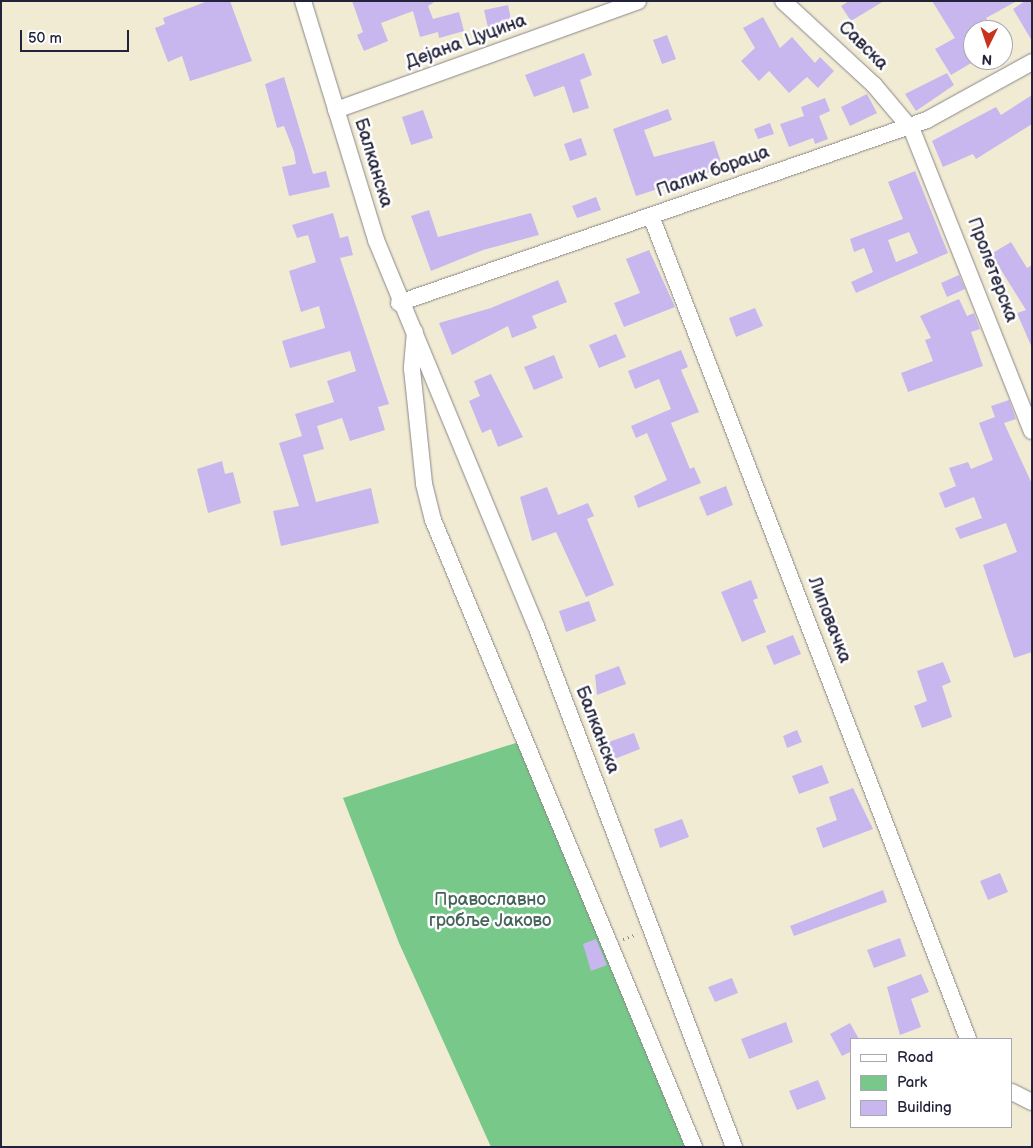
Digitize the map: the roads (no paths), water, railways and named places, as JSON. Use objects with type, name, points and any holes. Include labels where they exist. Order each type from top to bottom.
[{"type":"street","name":"Балканска","points":[[302,1],[400,303],[415,332],[536,626],[734,1147]]},
{"type":"street","name":"Дејана Цуцина","points":[[336,110],[638,1]]},
{"type":"street","name":"Савска","points":[[783,1],[833,44],[909,125]]},
{"type":"street","name":"Палих бораца","points":[[400,303],[909,125],[958,105],[1032,62]]},
{"type":"street","name":"Пролетерска","points":[[909,125],[958,236],[1032,432]]},
{"type":"street","name":"Липовачка","points":[[650,216],[968,1038]]},
{"type":"street","points":[[415,332],[412,369],[428,502],[612,943],[694,1147]]},
{"type":"street","points":[[1013,1092],[1032,1102]]},
{"type":"park label","name":"Православно гробље Јаково","points":[[490,911]]}]
